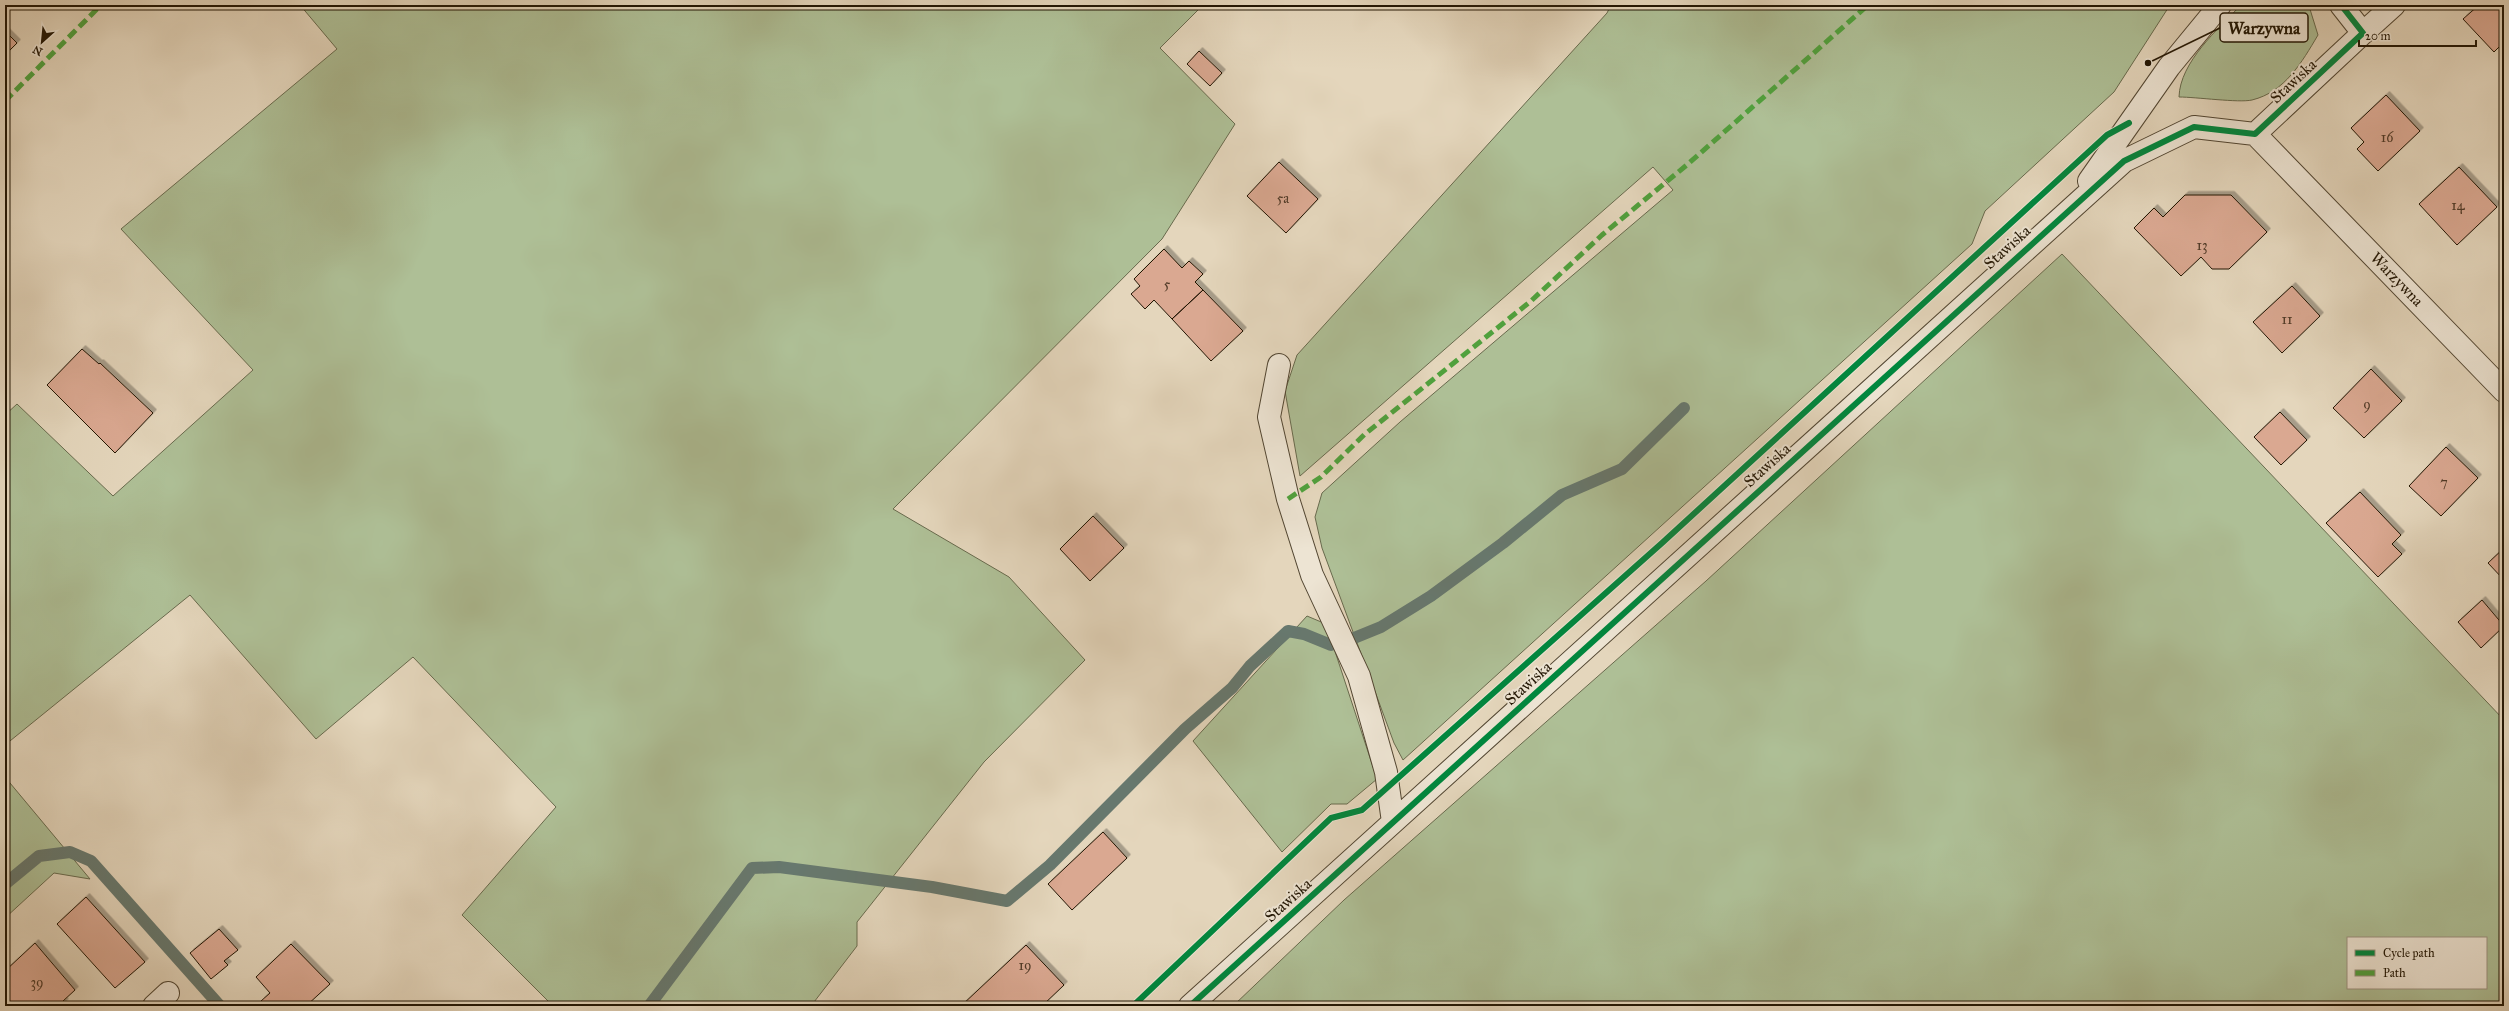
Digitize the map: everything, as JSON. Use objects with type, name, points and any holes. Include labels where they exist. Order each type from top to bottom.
[{"type":"street","name":"Stawiska","points":[[2074,204],[2169,67],[2220,5]]},
{"type":"street","points":[[2341,5],[2363,34]]},
{"type":"street","name":"Stawiska","points":[[1190,1006],[2074,204],[2124,161],[2194,127],[2255,134],[2394,5]]},
{"type":"street","name":"Warzywna","points":[[2255,134],[2504,391]]},
{"type":"street","points":[[1279,365],[1269,417],[1288,499],[1312,575],[1359,676],[1386,772],[1393,822]]},
{"type":"green space","points":[[300,5],[1203,5],[1160,48],[1235,124],[1162,239],[893,509],[1009,577],[1085,660],[984,762],[857,922],[857,946],[811,1006],[553,1006],[462,915],[556,807],[413,657],[316,739],[190,595],[5,745],[5,415],[17,404],[113,496],[253,370],[121,229],[337,49]]},
{"type":"green space","points":[[1611,5],[2170,5],[2114,92],[1985,211],[1972,244],[1403,760],[1394,743],[1322,548],[1315,517],[1322,493],[1400,422],[1673,190],[1653,167],[1300,476],[1285,391],[1297,355],[1607,13]]},
{"type":"green space","points":[[2241,5],[2309,6],[2318,35],[2306,55],[2291,75],[2274,90],[2264,96],[2246,101],[2179,97],[2181,84],[2193,59],[2212,35]]},
{"type":"green space","points":[[2062,254],[2504,720],[2504,1006],[1233,1006],[1344,900],[1706,581]]},
{"type":"green space","points":[[1307,616],[1326,624],[1377,779],[1347,804],[1331,804],[1282,852],[1193,741]]},
{"type":"green space","points":[[5,777],[90,879],[54,873],[5,918]]},
{"type":"building","points":[[2479,5],[2504,5],[2504,42],[2494,52],[2463,19]]},
{"type":"building","points":[[5,31],[17,43],[5,55]]},
{"type":"building","points":[[1199,51],[1222,73],[1210,86],[1187,64]]},
{"type":"building","points":[[2386,95],[2420,131],[2378,171],[2357,149],[2364,142],[2351,128]]},
{"type":"building","points":[[1279,162],[1318,199],[1286,233],[1247,196]]},
{"type":"building","points":[[2459,167],[2497,207],[2457,245],[2419,204]]},
{"type":"building","points":[[2185,195],[2231,195],[2267,232],[2229,269],[2212,269],[2201,257],[2181,276],[2134,228],[2154,208],[2163,217]]},
{"type":"building","points":[[1164,249],[1182,268],[1189,261],[1203,274],[1195,282],[1203,290],[1172,319],[1154,300],[1145,309],[1131,294],[1140,286],[1134,279]]},
{"type":"building","points":[[2292,286],[2320,316],[2282,353],[2253,322]]},
{"type":"building","points":[[1203,290],[1243,331],[1211,361],[1172,319]]},
{"type":"building","points":[[82,349],[99,364],[100,363],[153,413],[115,453],[47,385]]},
{"type":"building","points":[[2371,369],[2402,401],[2364,438],[2333,408]]},
{"type":"building","points":[[2280,412],[2307,440],[2281,465],[2254,437]]},
{"type":"building","points":[[2446,447],[2478,478],[2441,516],[2409,486]]},
{"type":"building","points":[[2360,492],[2401,535],[2392,544],[2402,554],[2378,577],[2326,523]]},
{"type":"building","points":[[1093,516],[1124,548],[1090,581],[1060,549]]},
{"type":"building","points":[[2504,548],[2504,580],[2488,563]]},
{"type":"building","points":[[2482,600],[2504,626],[2481,648],[2458,622]]},
{"type":"building","points":[[1103,832],[1127,858],[1072,910],[1048,884]]},
{"type":"building","points":[[86,897],[145,962],[115,988],[57,924]]},
{"type":"building","points":[[219,929],[238,950],[224,961],[228,965],[211,979],[190,953]]},
{"type":"building","points":[[35,943],[75,990],[63,1001],[65,1002],[61,1006],[5,1006],[5,971]]},
{"type":"building","points":[[291,944],[330,984],[306,1006],[267,1006],[261,1001],[270,993],[256,977]]},
{"type":"building","points":[[1026,945],[1064,985],[1042,1006],[961,1006]]},
{"type":"waterway","points":[[1354,638],[1381,627],[1431,596],[1503,543],[1562,495],[1622,469],[1684,408]]},
{"type":"waterway","points":[[649,1006],[752,868],[779,867],[932,887],[1007,901],[1050,865],[1185,729],[1232,688],[1250,666],[1288,631],[1304,634],[1331,645]]},
{"type":"waterway","points":[[5,884],[39,856],[70,852],[91,861],[220,1006]]},
{"type":"marked path","points":[[5,101],[101,5]]},
{"type":"marked path","points":[[1288,499],[1321,477],[1365,434],[1531,301],[1602,235],[1688,164],[1868,5]]},
{"type":"cycle path","points":[[1190,1006],[2124,161],[2194,127],[2255,134],[2363,33],[2341,5]]},
{"type":"cycle path","points":[[1133,1006],[1331,818],[1362,810],[1662,543],[2107,135],[2129,123]]},
{"type":"place","name":"Warzywna","points":[[2148,63]]}]
